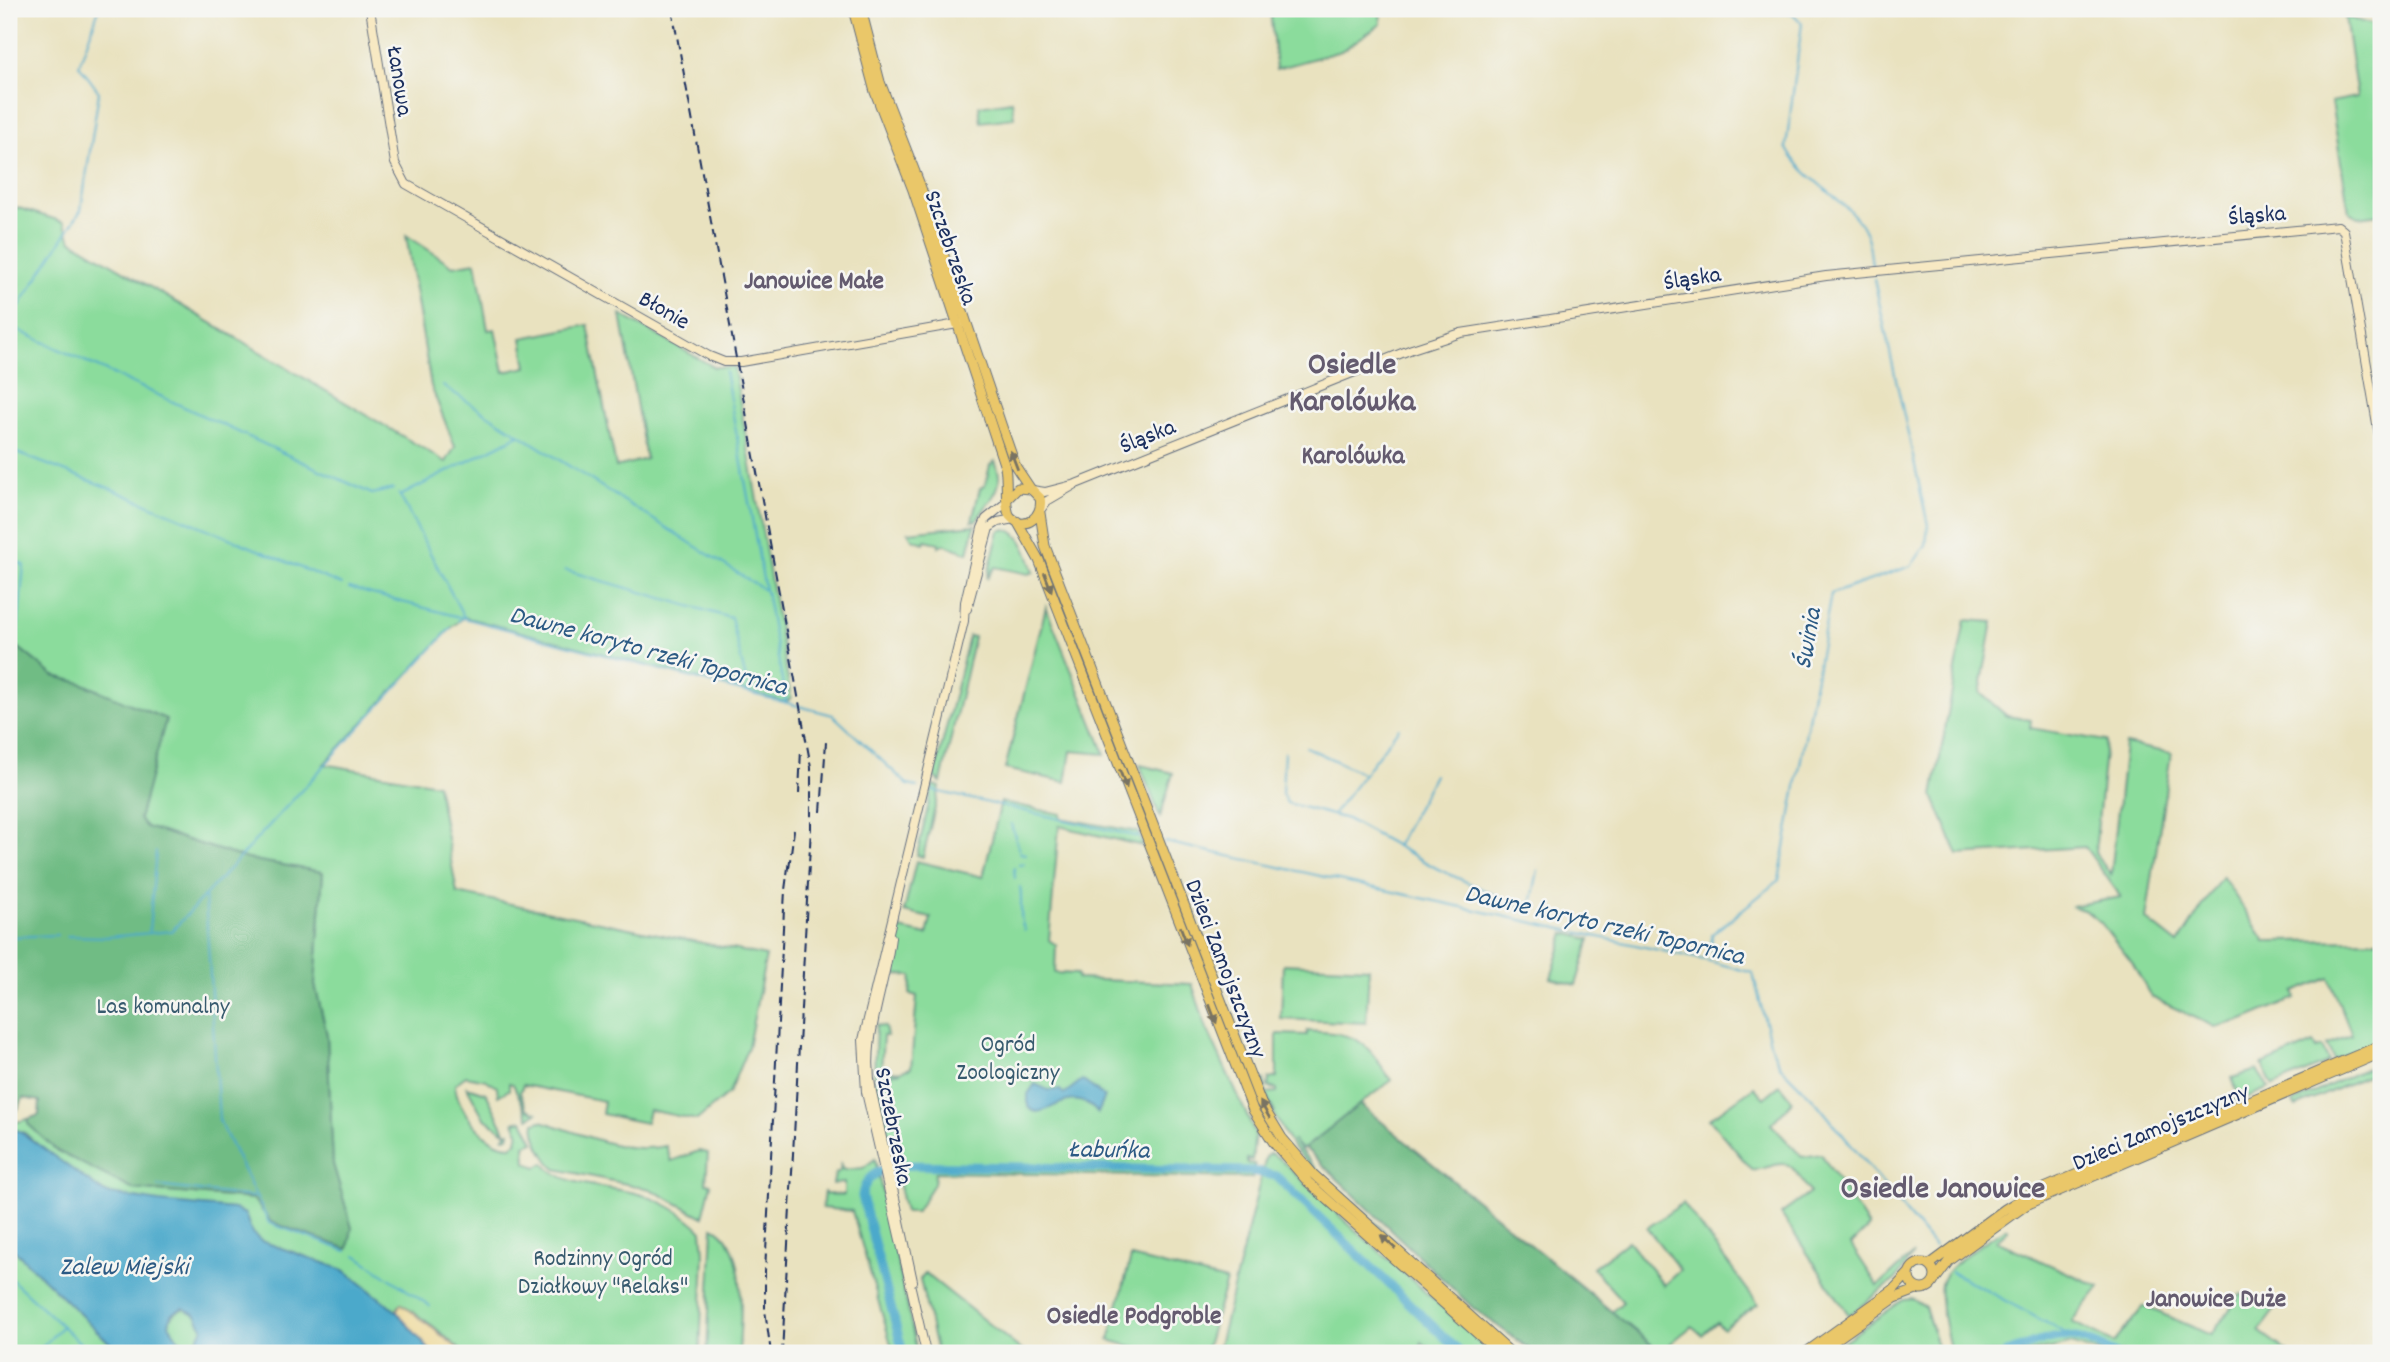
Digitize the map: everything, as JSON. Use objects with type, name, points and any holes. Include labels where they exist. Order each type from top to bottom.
[{"type":"main road","name":"Szczebrzeska","points":[[853,9],[875,92],[1016,467],[1032,489]]},
{"type":"main road","name":"Szczebrzeska","points":[[861,9],[878,76],[962,323],[1005,467],[1007,500]]},
{"type":"main road","points":[[1018,488],[1032,489],[1040,498],[1040,511],[1032,521],[1015,520],[1008,512],[1007,500],[1018,488]]},
{"type":"main road","name":"Dzieci Zamojszczyzny","points":[[1040,511],[1045,546],[1261,1103],[1282,1138],[1313,1174],[1511,1353]]},
{"type":"main road","name":"Dzieci Zamojszczyzny","points":[[1015,520],[1034,546],[1253,1110],[1282,1153],[1308,1182],[1499,1353]]},
{"type":"main road","name":"Dzieci Zamojszczyzny","points":[[1929,1265],[2028,1195],[2381,1045]]},
{"type":"main road","name":"Dzieci Zamojszczyzny","points":[[1934,1280],[1949,1261],[2026,1205],[2381,1053]]},
{"type":"main road","points":[[1805,1353],[1893,1290],[1917,1264],[1929,1265],[1933,1270],[1934,1280],[1928,1287],[1895,1298],[1817,1353]]},
{"type":"main road","points":[[1909,1273],[1910,1282],[1919,1289]]},
{"type":"street","name":"Łanowa","points":[[370,9],[394,160]]},
{"type":"street","name":"Błonie","points":[[394,160],[400,176],[415,191],[721,361],[741,362],[962,323]]},
{"type":"street","name":"Śląska","points":[[1032,489],[1045,492],[1076,484],[1404,353],[1461,333],[1826,276],[2342,227],[2381,447]]},
{"type":"street","name":"Śląska","points":[[1040,511],[1047,501],[1076,484]]},
{"type":"street","name":"Szczebrzeska","points":[[966,612],[965,603],[982,528],[986,519],[1007,500]]},
{"type":"street","name":"Szczebrzeska","points":[[926,1353],[914,1294],[912,1269],[883,1157],[871,1087],[868,1057],[871,1026],[892,924],[966,612],[972,600],[988,531],[995,523],[1015,520]]},
{"type":"green space","points":[[1270,9],[1380,9],[1381,24],[1341,51],[1276,69]]},
{"type":"green space","points":[[2345,17],[2381,27],[2381,214],[2358,217],[2349,212],[2331,102],[2357,97]]},
{"type":"green space","points":[[1012,101],[1014,118],[981,122],[979,106]]},
{"type":"green space","name":"Rodzinny Ogród Działkowy \"Relaks\"","points":[[9,205],[64,222],[71,240],[446,462],[455,447],[431,386],[406,235],[453,266],[476,262],[488,330],[495,329],[504,372],[527,367],[522,338],[588,325],[616,467],[646,459],[621,315],[714,367],[734,367],[791,698],[786,702],[464,617],[324,764],[437,784],[457,893],[766,956],[748,1047],[729,1093],[697,1120],[649,1110],[646,1123],[602,1114],[604,1101],[523,1085],[520,1093],[527,1109],[537,1113],[529,1118],[513,1084],[509,1083],[509,1090],[498,1096],[497,1087],[486,1080],[466,1076],[455,1084],[466,1114],[491,1140],[511,1146],[517,1141],[519,1132],[514,1122],[523,1120],[534,1142],[525,1145],[526,1163],[537,1167],[544,1163],[552,1171],[573,1181],[653,1199],[680,1213],[702,1231],[704,1253],[700,1353],[464,1353],[433,1326],[401,1304],[396,1311],[344,1270],[261,1241],[252,1233],[245,1214],[234,1209],[151,1203],[106,1193],[62,1166],[24,1132],[9,1133],[9,1124],[28,1119],[28,1124],[132,1189],[253,1199],[271,1222],[348,1248],[352,1228],[333,1164],[327,1035],[315,985],[323,872],[247,859],[146,827],[139,819],[165,719],[81,683],[54,676],[9,640]]},
{"type":"green space","points":[[995,461],[998,486],[977,520],[972,521],[980,488],[985,486],[990,465]]},
{"type":"green space","points":[[975,525],[968,553],[943,544],[939,547],[939,543],[925,540],[924,543],[912,539],[908,532]]},
{"type":"green space","points":[[1006,529],[1021,540],[1034,572],[1029,574],[995,567],[987,579],[999,531]]},
{"type":"green space","points":[[1046,607],[1105,754],[1071,751],[1066,782],[1005,769]]},
{"type":"green space","points":[[1965,620],[1993,622],[1980,693],[2007,716],[2031,720],[2030,728],[2106,741],[2095,853],[2111,875],[2125,744],[2171,753],[2146,919],[2178,944],[2222,876],[2265,941],[2381,940],[2381,1040],[2334,1060],[2327,1045],[2352,1035],[2329,978],[2294,992],[2296,998],[2243,1020],[2215,1027],[2151,997],[2133,964],[2101,923],[2086,911],[2071,906],[2121,897],[2085,847],[1958,855],[1933,796]]},
{"type":"green space","points":[[969,636],[974,637],[941,782],[934,777]]},
{"type":"green space","name":"Las komunalny","points":[[9,640],[54,676],[81,683],[166,719],[139,819],[146,827],[247,859],[323,872],[315,985],[327,1035],[333,1164],[352,1228],[348,1249],[271,1222],[253,1199],[132,1189],[57,1151],[28,1124],[28,1119],[39,1115],[40,1101],[23,1098],[18,1109],[9,1115]]},
{"type":"green space","points":[[1140,765],[1173,773],[1160,817]]},
{"type":"green space","points":[[933,785],[940,787],[923,857],[917,855]]},
{"type":"green space","name":"Ogród Zoologiczny","points":[[1001,802],[1061,814],[1061,818],[1138,832],[1143,846],[1059,826],[1049,940],[1056,945],[1055,973],[1077,974],[1078,979],[1192,984],[1207,1029],[1255,1133],[1252,1160],[1247,1159],[1247,1163],[1255,1164],[1252,1178],[935,1172],[934,1184],[916,1212],[905,1212],[874,1080],[911,1068],[917,996],[910,994],[912,976],[890,974],[900,929],[927,935],[931,918],[904,912],[916,861],[983,877]]},
{"type":"green space","points":[[1565,933],[1590,939],[1576,985],[1551,978]]},
{"type":"green space","points":[[1283,964],[1369,968],[1366,1023],[1281,1019]]},
{"type":"green space","points":[[876,1025],[885,1027],[887,1036],[883,1036],[881,1070],[901,1072],[874,1077]]},
{"type":"green space","points":[[1307,1031],[1338,1034],[1358,1040],[1391,1080],[1305,1148],[1301,1149],[1292,1140],[1315,1168],[1397,1242],[1312,1169],[1291,1145],[1258,1086],[1258,1083],[1275,1113],[1260,1082],[1264,1080],[1266,1093],[1277,1092],[1277,1089],[1268,1087],[1269,1079],[1277,1077],[1277,1034],[1307,1035]]},
{"type":"green space","points":[[2314,1043],[2317,1049],[2322,1047],[2329,1062],[2273,1086],[2262,1065]]},
{"type":"green space","points":[[2381,1061],[2380,1070],[2296,1107],[2293,1103]]},
{"type":"green space","points":[[2257,1070],[2269,1088],[2229,1105],[2228,1102],[2239,1098],[2232,1078]]},
{"type":"green space","points":[[1780,1085],[1793,1101],[1771,1124],[1802,1157],[1821,1154],[1869,1227],[1851,1245],[1878,1286],[1913,1254],[1896,1279],[1849,1315],[1781,1214],[1810,1193],[1797,1173],[1788,1165],[1782,1164],[1753,1171],[1709,1119],[1754,1087],[1764,1098]]},
{"type":"green space","points":[[467,1087],[486,1093],[506,1133],[484,1118]]},
{"type":"green space","points":[[1360,1104],[1662,1353],[1535,1353],[1473,1308],[1305,1148]]},
{"type":"green space","points":[[541,1121],[587,1137],[634,1148],[666,1146],[671,1161],[699,1151],[708,1153],[706,1183],[711,1184],[703,1217],[650,1189],[556,1169],[544,1154],[536,1135],[535,1123]]},
{"type":"green space","points":[[1270,1153],[1279,1158],[1344,1220],[1494,1353],[1435,1353],[1422,1342],[1419,1353],[1217,1353],[1266,1157]]},
{"type":"green space","points":[[875,1159],[917,1353],[866,1353],[893,1351],[852,1211],[822,1208],[824,1191],[825,1194],[844,1195],[844,1183],[833,1184],[835,1174],[840,1171],[841,1162],[843,1170],[863,1168]]},
{"type":"green space","points":[[1683,1203],[1758,1304],[1723,1329],[1717,1322],[1702,1335],[1692,1326],[1660,1352],[1611,1312],[1623,1302],[1593,1268],[1628,1241],[1664,1285],[1680,1270],[1647,1228]]},
{"type":"green space","points":[[713,1227],[725,1236],[738,1265],[741,1303],[739,1353],[707,1353]]},
{"type":"green space","points":[[2006,1228],[2008,1230],[1996,1241],[2100,1287],[2072,1322],[2114,1343],[2144,1306],[2211,1335],[2241,1294],[2276,1308],[2259,1331],[2289,1353],[2100,1353],[2070,1344],[2026,1353],[1951,1353],[1942,1308],[1941,1284],[1959,1260]]},
{"type":"green space","points":[[9,1245],[120,1353],[9,1353]]},
{"type":"green space","points":[[1131,1257],[1226,1281],[1205,1353],[1156,1353],[1109,1340]]},
{"type":"green space","points":[[925,1273],[1025,1353],[937,1353],[920,1279]]},
{"type":"green space","points":[[1912,1299],[1925,1307],[1939,1353],[1827,1353],[1903,1300]]},
{"type":"green space","points":[[186,1309],[198,1314],[203,1326],[198,1338],[186,1343],[174,1338],[169,1326],[174,1314]]},
{"type":"sand","points":[[401,1303],[464,1353],[432,1353],[396,1311]]},
{"type":"water","points":[[1082,1080],[1105,1097],[1098,1113],[1087,1104],[1076,1100],[1042,1111],[1028,1107],[1028,1094],[1035,1084],[1048,1090],[1060,1090],[1064,1094]]},
{"type":"water","name":"Zalew Miejski","points":[[18,1130],[105,1193],[159,1202],[234,1209],[245,1214],[252,1233],[261,1241],[344,1270],[396,1311],[432,1353],[120,1353],[9,1245],[9,1133]],"holes":[[[183,1308],[196,1315],[203,1328],[197,1340],[191,1343],[179,1340],[169,1325],[171,1314]]]},
{"type":"waterway","points":[[9,322],[81,210],[99,92],[79,65],[99,9]]},
{"type":"waterway","points":[[1569,9],[1791,13]]},
{"type":"waterway","name":"Świnia","points":[[1794,9],[1793,14],[1802,23],[1786,147],[1804,170],[1859,221],[1868,239],[1872,265]]},
{"type":"waterway","name":"Świnia","points":[[1711,951],[1712,934],[1779,880],[1831,594],[1911,566],[1926,545],[1928,525],[1874,279]]},
{"type":"waterway","points":[[9,326],[372,494],[393,489]]},
{"type":"waterway","points":[[725,371],[765,590]]},
{"type":"waterway","points":[[443,386],[766,591],[786,702]]},
{"type":"waterway","points":[[402,495],[519,435]]},
{"type":"waterway","name":"Dawne koryto rzeki Topornica","points":[[9,450],[109,488],[342,585]]},
{"type":"waterway","points":[[399,494],[464,617],[458,621]]},
{"type":"waterway","points":[[9,559],[24,565],[9,718]]},
{"type":"waterway","points":[[565,570],[731,618],[749,692]]},
{"type":"waterway","name":"Dawne koryto rzeki Topornica","points":[[349,588],[833,715],[908,785],[917,787]]},
{"type":"waterway","points":[[67,936],[107,937],[172,931],[451,628]]},
{"type":"waterway","points":[[1334,813],[1399,728]]},
{"type":"waterway","points":[[1306,747],[1362,773]]},
{"type":"waterway","points":[[1284,752],[1282,794],[1287,803],[1347,819],[1438,869],[1530,911]]},
{"type":"waterway","points":[[1397,845],[1434,775]]},
{"type":"waterway","name":"Dawne koryto rzeki Topornica","points":[[931,790],[1140,837]]},
{"type":"waterway","points":[[1011,824],[1020,853],[1026,854]]},
{"type":"waterway","name":"Dawne koryto rzeki Topornica","points":[[1165,842],[1709,961],[1753,973],[1771,1046],[1780,1066],[1816,1102],[1934,1247]]},
{"type":"waterway","points":[[149,931],[156,852]]},
{"type":"waterway","points":[[1019,865],[1024,864]]},
{"type":"waterway","points":[[1014,868],[1015,878]]},
{"type":"waterway","points":[[1530,910],[1538,870]]},
{"type":"waterway","points":[[1020,887],[1025,930]]},
{"type":"waterway","points":[[205,895],[219,1120],[269,1223],[347,1251]]},
{"type":"waterway","points":[[9,937],[57,935]]},
{"type":"waterway","name":"Łabuńka","points":[[903,1353],[862,1196],[871,1177],[883,1170],[904,1165],[1252,1171],[1276,1176],[1461,1353]]},
{"type":"waterway","points":[[157,1186],[254,1197]]},
{"type":"waterway","points":[[356,1255],[430,1306]]},
{"type":"waterway","name":"Dawne koryto rzeki Topornica","points":[[1952,1272],[2069,1335]]},
{"type":"waterway","points":[[9,1277],[91,1353]]},
{"type":"waterway","points":[[37,1353],[62,1326]]},
{"type":"waterway","name":"Łabuńka","points":[[2006,1353],[2061,1337],[2083,1340],[2114,1353]]},
{"type":"railway","points":[[672,9],[811,767],[811,828],[782,1353]]},
{"type":"railway","points":[[821,812],[826,742]]},
{"type":"railway","points":[[799,794],[801,749]]},
{"type":"railway","points":[[789,868],[794,830]]},
{"type":"railway","points":[[771,1353],[765,1310],[765,1271],[785,890],[789,860]]},
{"type":"district","name":"Janowice Małe","points":[[814,279]]},
{"type":"district","name":"Osiedle Karolówka","points":[[1352,380]]},
{"type":"district","name":"Karolówka","points":[[1353,454]]},
{"type":"district","name":"Osiedle Janowice","points":[[1943,1186]]},
{"type":"district","name":"Janowice Duże","points":[[2216,1297]]},
{"type":"district","name":"Osiedle Podgroble","points":[[1134,1314]]}]
